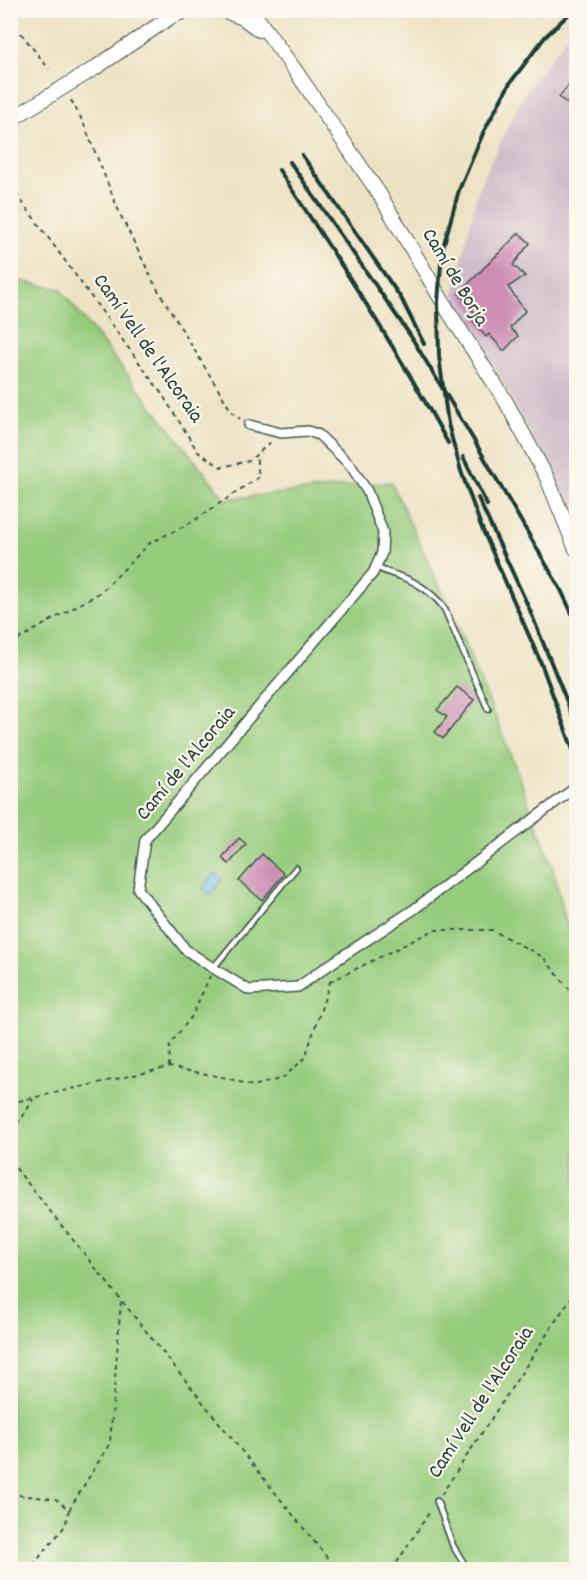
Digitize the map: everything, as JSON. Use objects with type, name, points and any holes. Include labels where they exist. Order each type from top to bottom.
[{"type":"street","points":[[154,28],[167,10]]},
{"type":"street","points":[[10,120],[95,68],[172,16],[188,10]]},
{"type":"street","points":[[205,10],[220,10]]},
{"type":"street","name":"Camí de Borja","points":[[220,10],[243,18],[272,41]]},
{"type":"street","name":"Camí de Borja","points":[[251,10],[380,195],[450,314],[505,400],[547,478],[576,549]]},
{"type":"street","name":"Camí de l'Alcoraia","points":[[249,425],[281,433],[308,431],[318,435],[351,466],[367,491],[383,532],[382,553],[373,573],[145,840],[138,889],[186,950],[249,990],[298,987],[413,910],[576,787]]},
{"type":"lane","points":[[376,567],[384,572],[403,577],[438,599],[445,610],[488,709]]},
{"type":"lane","points":[[213,968],[296,868]]},
{"type":"lane","name":"Camí Vell de l'Alcoraia","points":[[437,1502],[453,1546],[468,1569]]},
{"type":"path","points":[[10,19],[49,69]]},
{"type":"path","points":[[71,100],[83,122],[120,214],[155,285],[232,412],[249,425]]},
{"type":"path","name":"Camí Vell de l'Alcoraia","points":[[10,187],[162,394],[198,452],[221,467],[249,461],[281,433]]},
{"type":"path","points":[[10,644],[101,592],[150,543],[192,522],[259,477],[256,455]]},
{"type":"path","points":[[330,981],[434,930],[492,930],[543,957],[575,996],[576,1002]]},
{"type":"path","points":[[10,1103],[169,1067],[227,1078],[253,1086],[283,1078],[304,1058],[330,981],[329,965]]},
{"type":"path","points":[[169,1067],[170,1044],[192,1016],[213,968]]},
{"type":"path","points":[[10,1130],[16,1126],[34,1098]]},
{"type":"path","points":[[10,1161],[337,1569]]},
{"type":"path","name":"Camí Vell de l'Alcoraia","points":[[437,1502],[576,1290]]},
{"type":"path","points":[[29,1569],[65,1526],[69,1510],[110,1443],[121,1301]]},
{"type":"path","points":[[10,1494],[56,1499],[69,1510]]},
{"type":"path","points":[[392,1569],[437,1502]]},
{"type":"shaded area","points":[[576,24],[576,522],[493,364],[453,298],[479,186],[523,96]]},
{"type":"green space","points":[[10,279],[60,289],[225,499],[391,482],[451,611],[508,748],[552,865],[576,961],[576,1569],[11,1569]]},
{"type":"water","points":[[215,874],[222,880],[210,894],[203,888]]},
{"type":"building","points":[[576,76],[576,111],[559,97]]},
{"type":"building","points":[[519,233],[530,243],[513,265],[525,276],[508,287],[525,311],[510,328],[518,336],[504,351],[489,334],[486,337],[472,320],[477,316],[459,293]]},
{"type":"building","points":[[457,687],[474,700],[443,739],[435,732],[447,717],[437,710]]},
{"type":"building","points":[[239,838],[246,844],[229,864],[222,858]]},
{"type":"building","points":[[262,854],[284,874],[262,900],[239,881]]},
{"type":"railway","points":[[573,10],[545,37],[510,83],[484,131],[459,190],[442,251],[438,302],[439,356],[448,424],[461,471],[481,526],[541,663],[576,758]]},
{"type":"railway","points":[[302,155],[401,298],[424,344]]},
{"type":"railway","points":[[290,162],[410,335],[561,590],[576,622]]},
{"type":"railway","points":[[279,170],[388,339],[448,443]]},
{"type":"railway","points":[[463,457],[487,505]]},
{"type":"railway","points":[[478,498],[529,608],[576,724]]}]
